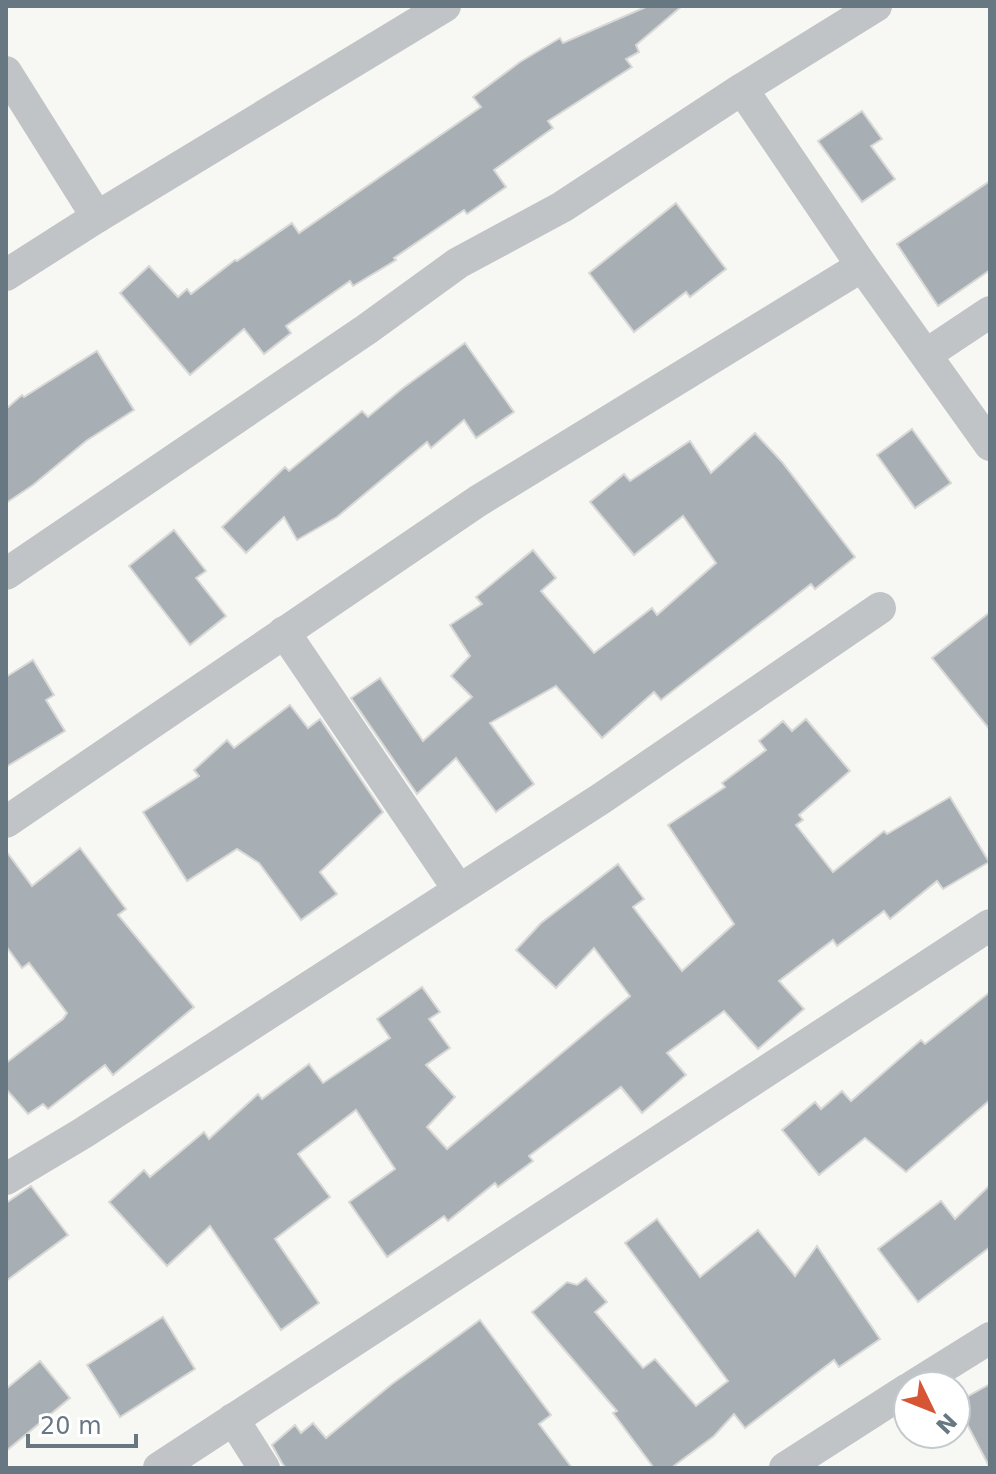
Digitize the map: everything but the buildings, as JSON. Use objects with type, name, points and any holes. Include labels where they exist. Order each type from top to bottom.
[{"type":"street","points":[[6,275],[445,6]]},
{"type":"street","points":[[6,574],[367,329],[458,263],[562,207],[876,6]]},
{"type":"street","points":[[6,72],[97,217]]},
{"type":"street","points":[[742,89],[862,266],[990,445]]},
{"type":"street","points":[[6,822],[478,501],[862,266]]},
{"type":"street","points":[[927,354],[990,312]]},
{"type":"street","points":[[6,1179],[83,1133],[602,798],[880,608]]},
{"type":"street","points":[[284,632],[459,890]]},
{"type":"street","points":[[159,1468],[990,925]]},
{"type":"street","points":[[939,1370],[990,1338]]},
{"type":"street","points":[[785,1468],[892,1400]]},
{"type":"street","points":[[233,1419],[264,1468]]}]
